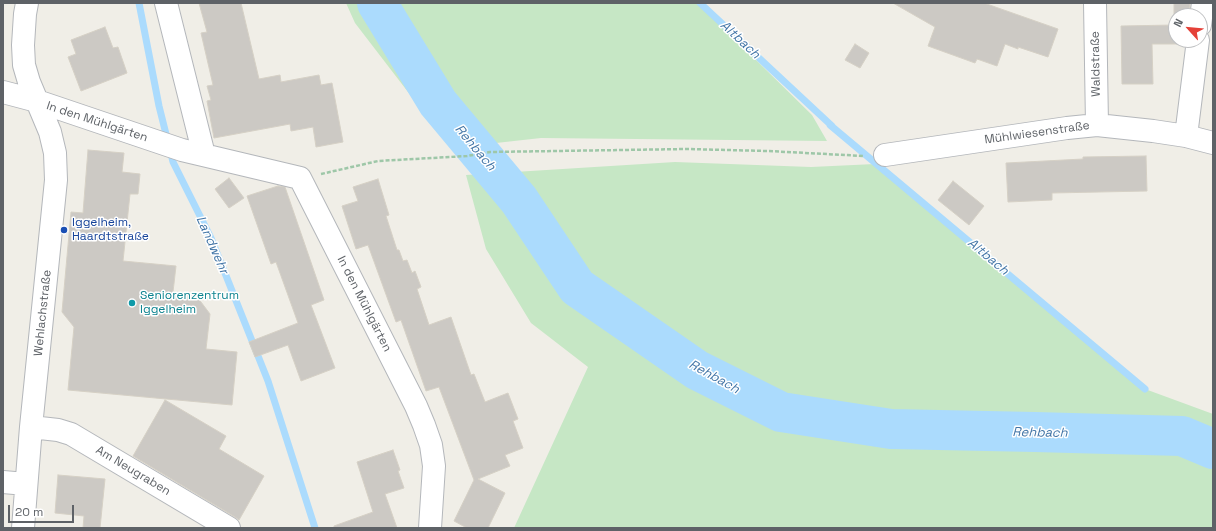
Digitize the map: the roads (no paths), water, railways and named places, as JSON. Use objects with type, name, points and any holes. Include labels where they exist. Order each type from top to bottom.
[{"type":"street","name":"Wehlachstraße","points":[[23,528],[31,427],[56,180],[55,153],[50,132],[28,82],[24,65],[23,45],[27,3]]},
{"type":"street","points":[[166,3],[204,155]]},
{"type":"street","name":"Waldstraße","points":[[1095,3],[1096,125]]},
{"type":"street","points":[[1186,136],[1197,48]]},
{"type":"street","name":"In den Mühlgärten","points":[[3,92],[173,147],[300,178],[416,406],[424,425],[431,445],[434,466],[430,528]]},
{"type":"street","name":"Mühlwiesenstraße","points":[[885,155],[1096,125],[1186,136],[1213,144]]},
{"type":"street","name":"Am Neugraben","points":[[31,427],[58,430],[71,434],[229,528]]},
{"type":"street","points":[[3,482],[26,484]]},
{"type":"waterway","name":"Landwehr","points":[[139,3],[159,106],[173,162],[211,238],[268,381],[315,528]]},
{"type":"waterway","name":"Rehbach","points":[[377,3],[438,103],[519,200],[577,287],[697,370],[781,412],[891,429],[1182,436],[1213,449]]},
{"type":"waterway","name":"Altbach","points":[[700,3],[832,126]]},
{"type":"waterway","name":"Altbach","points":[[830,125],[1145,389]]},
{"type":"place","name":"Iggelheim, Haardtstraße","points":[[64,230]]},
{"type":"place","name":"Seniorenzentrum Iggelheim","points":[[132,303]]}]
